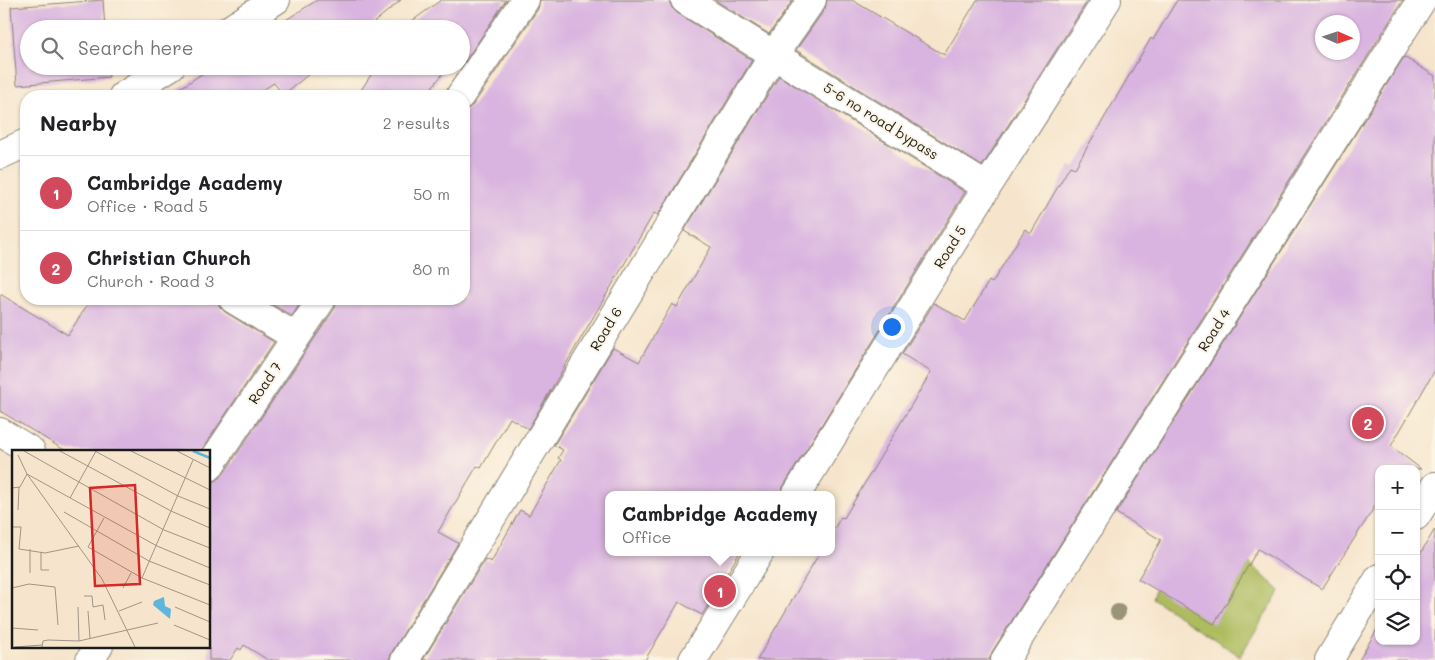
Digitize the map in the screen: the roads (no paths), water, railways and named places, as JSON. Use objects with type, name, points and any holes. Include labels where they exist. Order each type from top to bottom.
[{"type":"street","points":[[244,20],[276,0]]},
{"type":"street","points":[[464,90],[525,0]]},
{"type":"street","name":"5-6 no road bypass","points":[[685,0],[987,187]]},
{"type":"street","name":"Road 6","points":[[405,660],[774,54],[812,0]]},
{"type":"street","name":"Road 5","points":[[798,491],[987,187],[1107,0]]},
{"type":"street","name":"Road 4","points":[[1005,660],[1422,0]]},
{"type":"street","points":[[133,90],[157,75]]},
{"type":"street","points":[[0,155],[20,146]]},
{"type":"street","points":[[243,305],[296,337]]},
{"type":"street","name":"Road 7","points":[[210,466],[318,305]]},
{"type":"street","points":[[0,432],[29,450]]},
{"type":"street","points":[[1420,510],[1435,486]]},
{"type":"street","points":[[694,660],[758,556]]},
{"type":"street","points":[[1329,660],[1375,585]]},
{"type":"street","points":[[90,660],[97,648]]},
{"type":"place","name":"Christian Church","points":[[1368,423]]},
{"type":"place","name":"Cambridge Academy","points":[[720,591]]}]
